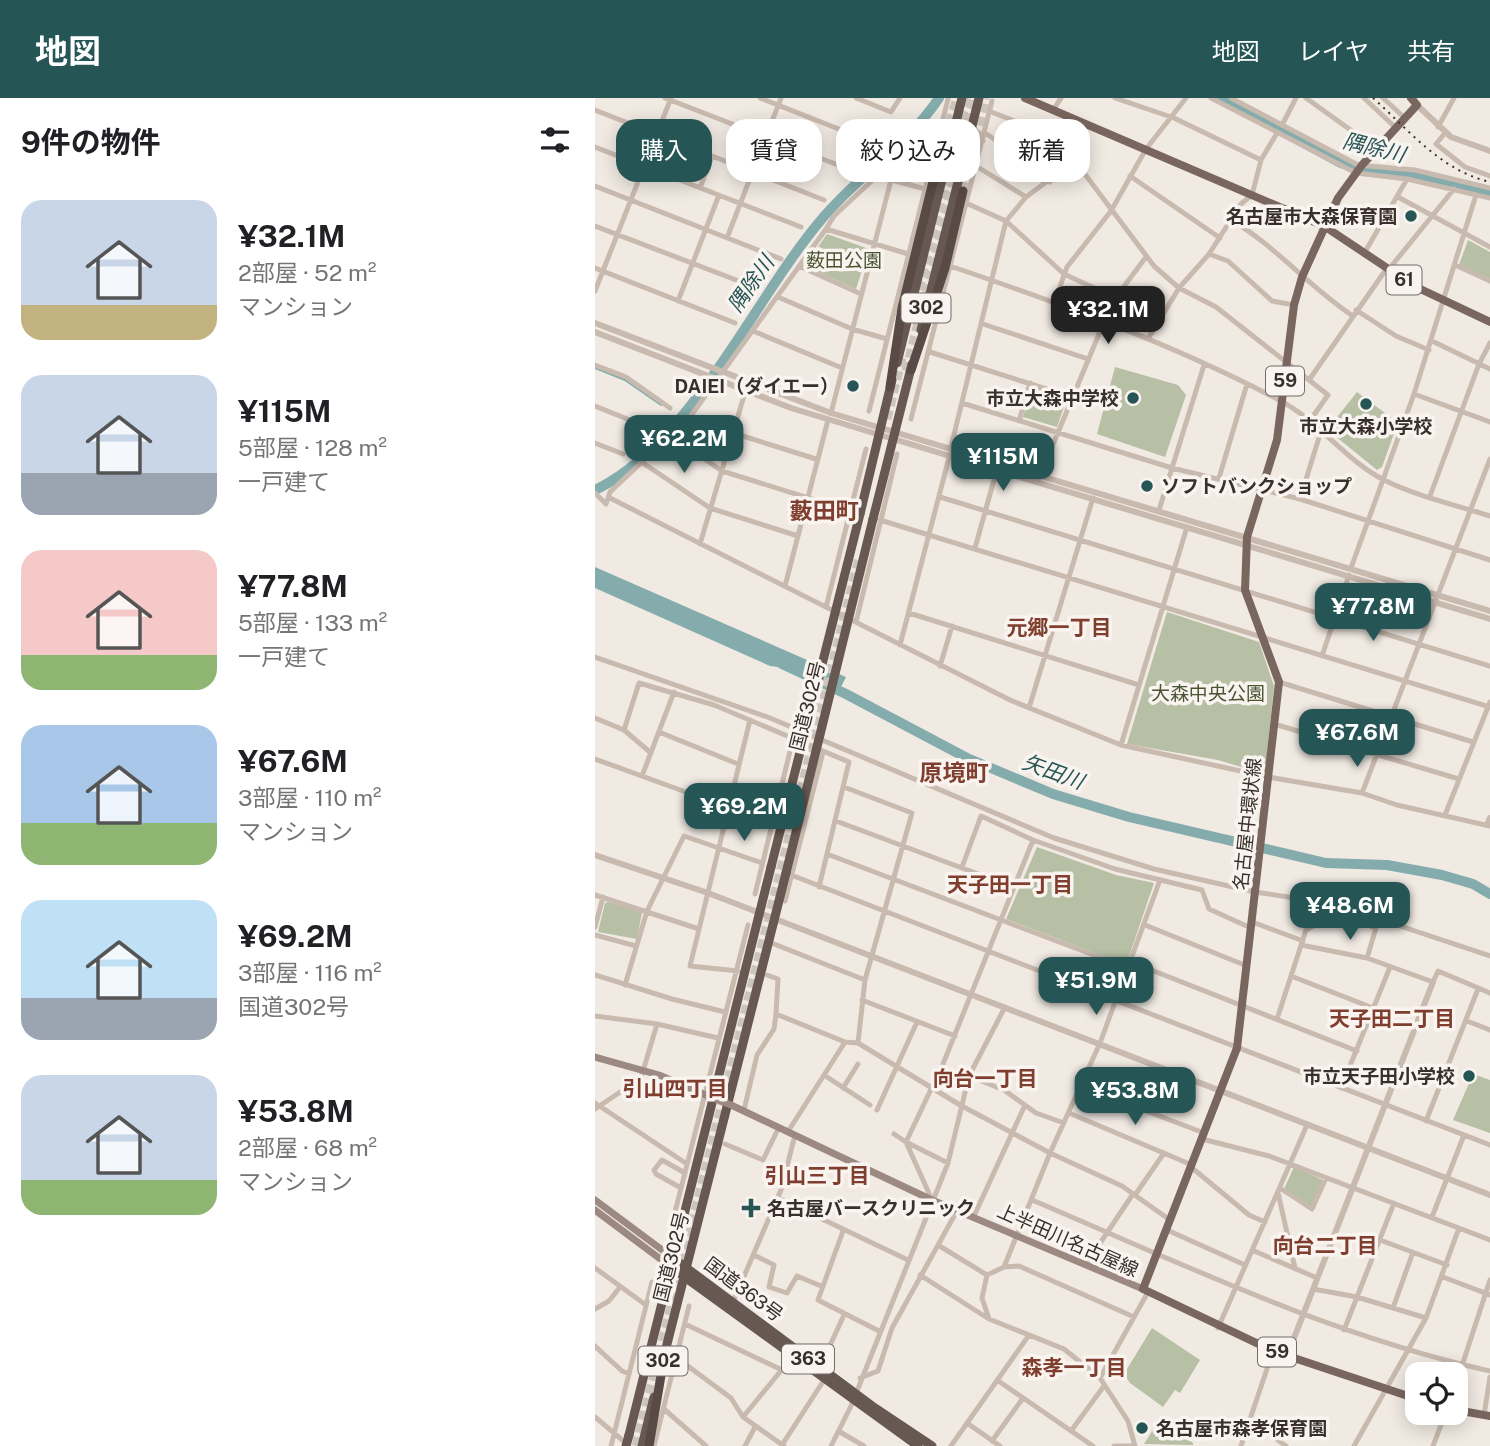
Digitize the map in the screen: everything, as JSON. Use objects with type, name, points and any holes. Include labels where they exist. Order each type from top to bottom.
[{"type":"highway","name":"国道302号","points":[[958,119],[963,98]]},
{"type":"highway","name":"国道302号","points":[[973,119],[979,98]]},
{"type":"highway","points":[[890,387],[902,308],[933,182]]},
{"type":"highway","name":"国道302号","points":[[628,1446],[759,913],[766,865],[855,512],[865,492],[942,182]]},
{"type":"highway","name":"国道302号","points":[[642,1446],[766,964],[774,919],[789,874],[958,182]]},
{"type":"highway","points":[[911,370],[945,268],[963,191]]},
{"type":"highway","name":"国道363号","points":[[672,1262],[820,1367],[918,1446]]},
{"type":"highway","name":"国道363号","points":[[686,1272],[824,1380],[932,1446]]},
{"type":"highway","points":[[652,1446],[665,1352]]},
{"type":"main road","name":"61","points":[[1025,98],[1075,119]]},
{"type":"main road","name":"59","points":[[1279,682],[1245,590],[1247,541],[1277,440],[1294,305],[1302,277],[1324,226],[1359,169],[1406,119],[1414,102]]},
{"type":"main road","name":"61","points":[[1090,125],[1324,226],[1388,269],[1490,323]]},
{"type":"main road","name":"名古屋中環状線","points":[[1145,1291],[1237,1048],[1279,682]]},
{"type":"main road","name":"上半田川名古屋線","points":[[595,1056],[659,1075],[744,1110],[932,1200],[1017,1234],[1145,1291]]},
{"type":"main road","points":[[595,1200],[672,1262]]},
{"type":"main road","points":[[595,1210],[672,1262]]},
{"type":"main road","name":"59","points":[[1145,1291],[1218,1328],[1273,1351],[1405,1395]]},
{"type":"main road","points":[[1468,1412],[1487,1416]]},
{"type":"street","points":[[760,98],[836,128]]},
{"type":"street","points":[[772,119],[781,98]]},
{"type":"street","points":[[856,98],[891,112],[900,98]]},
{"type":"street","points":[[1053,110],[1061,98]]},
{"type":"street","points":[[1115,98],[1171,117],[1261,160]]},
{"type":"street","points":[[1053,303],[1064,274],[1111,211],[1146,149],[1186,98]]},
{"type":"street","points":[[1211,98],[1277,133],[1359,169],[1490,198]]},
{"type":"street","points":[[1231,98],[1359,169],[1415,170],[1490,188]]},
{"type":"street","points":[[1282,125],[1296,98]]},
{"type":"street","points":[[1306,98],[1377,149]]},
{"type":"street","points":[[1364,98],[1397,129]]},
{"type":"street","points":[[1383,98],[1406,119]]},
{"type":"street","points":[[1424,98],[1414,102],[1445,133],[1469,146],[1490,151]]},
{"type":"street","points":[[1438,127],[1454,98]]},
{"type":"street","points":[[662,119],[668,99],[726,122]]},
{"type":"street","points":[[943,119],[948,99]]},
{"type":"street","points":[[980,152],[992,101]]},
{"type":"street","points":[[595,110],[618,119]]},
{"type":"street","points":[[989,111],[1009,119]]},
{"type":"street","points":[[985,133],[994,139]]},
{"type":"street","points":[[1148,339],[1179,288],[1209,254],[1241,204],[1252,195],[1261,160],[1277,133]]},
{"type":"street","points":[[1445,133],[1436,144],[1465,167],[1490,176]]},
{"type":"street","points":[[980,136],[983,141]]},
{"type":"street","points":[[595,147],[616,155]]},
{"type":"street","points":[[712,156],[726,161]]},
{"type":"street","points":[[980,168],[1026,197]]},
{"type":"street","points":[[1130,176],[1220,238]]},
{"type":"street","points":[[1365,252],[1407,179]]},
{"type":"street","points":[[1090,180],[1146,257],[1179,288],[1216,307],[1328,395],[1309,422]]},
{"type":"street","points":[[595,291],[638,182]]},
{"type":"street","points":[[685,182],[801,227]]},
{"type":"street","points":[[700,188],[702,182]]},
{"type":"street","points":[[727,238],[748,182]]},
{"type":"street","points":[[779,182],[824,200]]},
{"type":"street","points":[[596,495],[606,504],[610,492],[672,436],[753,331],[834,216],[871,182]]},
{"type":"street","points":[[785,586],[816,458],[890,182]]},
{"type":"street","points":[[899,182],[925,189]]},
{"type":"street","points":[[869,411],[927,182]]},
{"type":"street","points":[[911,419],[972,182]]},
{"type":"street","points":[[900,645],[973,365],[1006,221],[1026,197],[1050,182]]},
{"type":"street","points":[[595,186],[781,258]]},
{"type":"street","points":[[1309,380],[1388,269],[1454,189]]},
{"type":"street","points":[[678,301],[719,195]]},
{"type":"street","points":[[1322,656],[1429,350],[1476,195]]},
{"type":"street","points":[[1398,197],[1490,247]]},
{"type":"street","points":[[966,203],[1006,221],[1064,274],[1159,318]]},
{"type":"street","points":[[1231,220],[1256,235],[1302,277],[1355,313],[1429,350]]},
{"type":"street","points":[[595,226],[757,288]]},
{"type":"street","points":[[826,229],[908,254]]},
{"type":"street","points":[[1209,254],[1228,261],[1272,301],[1294,305]]},
{"type":"street","points":[[1040,478],[1104,322],[1116,297],[1146,257]]},
{"type":"street","points":[[1455,265],[1490,281]]},
{"type":"street","points":[[799,266],[861,294]]},
{"type":"street","points":[[950,266],[1148,339],[1247,384],[1283,401],[1383,480],[1490,516]]},
{"type":"street","points":[[595,268],[735,323]]},
{"type":"street","points":[[778,297],[852,330],[887,339]]},
{"type":"street","points":[[595,323],[710,368],[719,376],[746,389],[829,417],[1159,510],[1247,541],[1436,598],[1490,611]]},
{"type":"street","points":[[983,324],[1088,359]]},
{"type":"street","points":[[595,331],[705,375],[719,376],[829,417]]},
{"type":"street","points":[[753,331],[842,368]]},
{"type":"street","points":[[1432,341],[1490,369]]},
{"type":"street","points":[[1430,496],[1479,364],[1490,343]]},
{"type":"street","points":[[930,352],[1072,397]]},
{"type":"street","points":[[911,370],[926,363]]},
{"type":"street","points":[[595,365],[626,377],[670,408]]},
{"type":"street","points":[[1159,510],[1204,365]]},
{"type":"street","points":[[879,370],[890,387]]},
{"type":"street","points":[[1019,421],[1030,383]]},
{"type":"street","points":[[1219,478],[1247,384]]},
{"type":"street","points":[[700,544],[746,389]]},
{"type":"street","points":[[1414,394],[1490,422]]},
{"type":"street","points":[[962,403],[1172,468],[1300,499],[1490,560]]},
{"type":"street","points":[[595,406],[652,429]]},
{"type":"street","points":[[1300,499],[1321,431]]},
{"type":"street","points":[[733,433],[816,458]]},
{"type":"street","points":[[672,436],[722,471],[855,512]]},
{"type":"street","points":[[595,443],[624,454]]},
{"type":"street","points":[[826,607],[855,512],[853,501],[866,449]]},
{"type":"street","points":[[951,451],[997,469],[1040,478],[1093,498],[1187,527],[1247,541]]},
{"type":"street","points":[[889,472],[897,454]]},
{"type":"street","points":[[1362,793],[1453,548],[1489,462]]},
{"type":"street","points":[[643,463],[711,508],[798,536]]},
{"type":"street","points":[[975,548],[997,469]]},
{"type":"street","points":[[853,501],[865,492]]},
{"type":"street","points":[[940,496],[1490,666]]},
{"type":"street","points":[[610,498],[940,666],[1029,708],[1121,745],[1268,777],[1362,793],[1397,806],[1489,823]]},
{"type":"street","points":[[1029,708],[1093,498]]},
{"type":"street","points":[[856,622],[877,519],[1405,682],[1489,705],[1445,816]]},
{"type":"street","points":[[1121,745],[1187,527]]},
{"type":"street","points":[[1436,598],[1490,619]]},
{"type":"street","points":[[909,613],[1139,685]]},
{"type":"street","points":[[940,666],[952,626]]},
{"type":"street","points":[[595,657],[770,718],[1054,838],[1154,869],[1334,904],[1490,956]]},
{"type":"street","points":[[1279,682],[1473,742]]},
{"type":"street","points":[[624,730],[639,683],[674,692],[750,720],[849,762],[819,887]]},
{"type":"street","points":[[642,776],[674,692]]},
{"type":"street","points":[[595,718],[624,730],[651,753]]},
{"type":"street","points":[[745,970],[734,972],[690,966],[750,720]]},
{"type":"street","points":[[1273,724],[1458,779]]},
{"type":"street","points":[[659,732],[739,764]]},
{"type":"street","points":[[755,894],[766,865],[793,739]]},
{"type":"street","points":[[785,901],[789,874],[823,752]]},
{"type":"street","points":[[595,758],[727,807]]},
{"type":"street","points":[[844,787],[912,813],[865,980],[858,1043]]},
{"type":"street","points":[[962,867],[981,816],[1033,840],[1115,869],[1202,890],[1209,909],[1252,925],[1302,943],[1367,958],[1433,982]]},
{"type":"street","points":[[836,821],[1013,887]]},
{"type":"street","points":[[625,985],[647,911],[684,836],[766,865]]},
{"type":"street","points":[[932,1200],[906,1142],[955,1036],[1033,840]]},
{"type":"street","points":[[827,854],[1001,921],[1242,1006],[1357,1051]]},
{"type":"street","points":[[595,855],[708,893],[1490,1195]]},
{"type":"street","points":[[789,874],[1490,1145]]},
{"type":"street","points":[[1004,1267],[1050,1153],[1100,1043],[1160,880]]},
{"type":"street","points":[[595,895],[699,929]]},
{"type":"street","points":[[595,927],[603,897]]},
{"type":"street","points":[[1277,1019],[1306,930],[1325,919],[1347,916],[1376,928],[1367,958]]},
{"type":"street","points":[[682,1223],[675,1212],[706,1095],[717,1038],[748,925]]},
{"type":"street","points":[[1145,925],[1247,966]]},
{"type":"street","points":[[595,935],[636,946]]},
{"type":"street","points":[[774,944],[865,980]]},
{"type":"street","points":[[1341,1088],[1389,967]]},
{"type":"street","points":[[1287,1356],[1438,971],[1490,993]]},
{"type":"street","points":[[595,975],[725,1012]]},
{"type":"street","points":[[744,1110],[757,1055],[774,1029],[778,979],[767,975]]},
{"type":"street","points":[[1291,976],[1373,1008]]},
{"type":"street","points":[[1426,1121],[1478,989]]},
{"type":"street","points":[[862,1000],[955,1036]]},
{"type":"street","points":[[831,1446],[840,1432],[844,1415],[854,1397],[948,1163],[969,1076],[1005,1007]]},
{"type":"street","points":[[776,1014],[845,1042],[858,1043],[898,1070],[960,1105],[1134,1195],[1170,1220]]},
{"type":"street","points":[[595,1016],[657,1024],[717,1038]]},
{"type":"street","points":[[877,1110],[898,1070],[917,1021]]},
{"type":"street","points":[[1467,1021],[1490,1030]]},
{"type":"street","points":[[657,1024],[641,1078],[597,1106],[687,1164]]},
{"type":"street","points":[[732,1302],[778,1198],[792,1133],[845,1042]]},
{"type":"street","points":[[843,1088],[858,1064]]},
{"type":"street","points":[[824,1075],[870,1105]]},
{"type":"street","points":[[969,1076],[1004,1090],[1025,1105],[1064,1123]]},
{"type":"street","points":[[1081,1086],[1203,1136],[1291,1164],[1490,1240]]},
{"type":"street","points":[[974,1216],[1025,1105]]},
{"type":"street","points":[[1069,1113],[1191,1166],[1249,1215],[1265,1222]]},
{"type":"street","points":[[1218,1328],[1307,1125]]},
{"type":"street","points":[[725,1144],[763,1160],[779,1126]]},
{"type":"street","points":[[894,1134],[948,1163]]},
{"type":"street","points":[[1432,1217],[1464,1135]]},
{"type":"street","points":[[1086,1264],[1164,1153]]},
{"type":"street","points":[[681,1188],[656,1174],[654,1170],[662,1160],[685,1173]]},
{"type":"street","points":[[1279,1191],[1312,1209],[1327,1178]]},
{"type":"street","points":[[1279,1191],[1295,1268]]},
{"type":"street","points":[[778,1198],[908,1260]]},
{"type":"street","points":[[1032,1200],[1303,1316],[1451,1362]]},
{"type":"street","points":[[1345,1330],[1394,1203]]},
{"type":"street","points":[[860,1378],[873,1376],[878,1371],[891,1328],[958,1209]]},
{"type":"street","points":[[1354,1446],[1388,1390],[1426,1318],[1459,1228]]},
{"type":"street","points":[[1167,1230],[1245,1265]]},
{"type":"street","points":[[843,1231],[817,1300],[879,1331]]},
{"type":"street","points":[[1380,1240],[1447,1265]]},
{"type":"street","points":[[938,1245],[987,1275]]},
{"type":"street","points":[[1252,1250],[1317,1278]]},
{"type":"street","points":[[1393,1308],[1413,1252]]},
{"type":"street","points":[[754,1255],[774,1265],[769,1287],[787,1293],[797,1276],[821,1286]]},
{"type":"street","points":[[987,1275],[1004,1267],[1019,1266],[1134,1317]]},
{"type":"street","points":[[595,1268],[646,1306]]},
{"type":"street","points":[[920,1275],[989,1319],[1064,1349],[1100,1378],[1128,1421],[1135,1446],[1115,1446]]},
{"type":"street","points":[[987,1275],[982,1298],[989,1319]]},
{"type":"street","points":[[1443,1277],[1487,1294]]},
{"type":"street","points":[[1464,1362],[1490,1280]]},
{"type":"street","points":[[611,1446],[652,1282]]},
{"type":"street","points":[[595,1309],[609,1301],[620,1287]]},
{"type":"street","points":[[1313,1289],[1357,1297],[1426,1318]]},
{"type":"street","points":[[1100,1378],[1134,1317],[1145,1291]]},
{"type":"street","points":[[652,1446],[664,1409],[688,1308]]},
{"type":"street","points":[[820,1367],[844,1315]]},
{"type":"street","points":[[673,1323],[682,1337]]},
{"type":"street","points":[[685,1324],[782,1370]]},
{"type":"street","points":[[639,1335],[656,1329]]},
{"type":"street","points":[[951,1446],[1029,1335]]},
{"type":"street","points":[[595,1346],[622,1371],[629,1374]]},
{"type":"street","points":[[1241,1446],[1273,1351]]},
{"type":"street","points":[[743,1418],[793,1356]]},
{"type":"street","points":[[677,1358],[731,1398],[743,1418],[783,1445],[824,1380]]},
{"type":"street","points":[[1468,1366],[1490,1371]]},
{"type":"street","points":[[1487,1416],[1490,1377]]},
{"type":"street","points":[[997,1380],[1093,1446]]},
{"type":"street","points":[[1071,1431],[1104,1386]]},
{"type":"street","points":[[992,1441],[1023,1398]]},
{"type":"street","points":[[664,1409],[706,1446]]},
{"type":"street","points":[[595,1417],[628,1446]]},
{"type":"street","points":[[1250,1420],[1286,1446]]},
{"type":"street","points":[[967,1423],[1000,1446]]},
{"type":"street","points":[[1433,1446],[1441,1425]]},
{"type":"street","points":[[745,1446],[755,1427]]},
{"type":"street","points":[[840,1432],[864,1446]]},
{"type":"green space","name":"薮田公園","points":[[827,234],[869,249],[856,289],[805,266]]},
{"type":"green space","points":[[1468,240],[1490,252],[1490,279],[1459,265]]},
{"type":"green space","points":[[1115,367],[1178,385],[1186,395],[1165,457],[1097,434]]},
{"type":"green space","points":[[1032,387],[1067,398],[1057,427],[1023,417]]},
{"type":"green space","points":[[1357,392],[1393,419],[1390,425],[1396,428],[1382,467],[1377,470],[1334,435],[1337,432],[1330,426]]},
{"type":"green space","name":"大森中央公園","points":[[1167,612],[1259,642],[1274,686],[1265,774],[1218,760],[1127,744]]},
{"type":"green space","points":[[1037,847],[1116,875],[1154,883],[1126,965],[1006,919]]},
{"type":"green space","points":[[605,903],[642,912],[637,939],[598,932]]},
{"type":"green space","points":[[1473,1074],[1490,1080],[1490,1133],[1453,1120]]},
{"type":"green space","points":[[1294,1167],[1323,1180],[1311,1207],[1284,1189]]},
{"type":"green space","points":[[1152,1328],[1200,1360],[1180,1393],[1175,1390],[1163,1407],[1130,1383],[1124,1374]]},
{"type":"green space","points":[[1159,1420],[1193,1443],[1193,1445],[1144,1444]]},
{"type":"water","points":[[595,567],[846,677],[841,687],[801,670],[770,666],[595,588]]},
{"type":"waterway","name":"隅除川","points":[[595,490],[629,469],[661,440],[691,406],[796,252],[821,220],[912,131],[939,98]]},
{"type":"waterway","name":"隅除川","points":[[1221,98],[1341,163],[1362,170],[1417,175],[1490,192]]},
{"type":"waterway","points":[[595,368],[625,380],[661,405]]},
{"type":"waterway","name":"矢田川","points":[[782,664],[846,694],[967,758],[1053,794],[1129,817],[1326,863],[1387,865],[1442,875],[1473,884],[1490,894]]},
{"type":"tunnel","points":[[950,119],[957,98]]},
{"type":"tunnel","points":[[919,290],[967,98]]},
{"type":"tunnel","points":[[906,371],[974,98]]},
{"type":"tunnel","points":[[963,191],[986,98]]},
{"type":"tunnel","points":[[887,419],[903,354]]},
{"type":"tunnel","points":[[636,1446],[859,558]]},
{"type":"railway","points":[[1373,98],[1441,159],[1472,176],[1490,182]]},
{"type":"place","name":"名古屋市大森保育園","points":[[1411,216]]},
{"type":"place","name":"DAIEI（ダイエー）","points":[[853,386]]},
{"type":"place","name":"市立大森中学校","points":[[1133,398]]},
{"type":"place","name":"市立大森小学校","points":[[1366,404]]},
{"type":"place","name":"ソフトバンクショップ","points":[[1147,486]]},
{"type":"place","name":"市立天子田小学校","points":[[1469,1076]]},
{"type":"place","name":"名古屋バースクリニック","points":[[751,1208]]},
{"type":"place","name":"名古屋市森孝保育園","points":[[1142,1428]]},
{"type":"district","name":"藪田町","points":[[824,511]]},
{"type":"district","name":"元郷一丁目","points":[[1059,628]]},
{"type":"district","name":"原境町","points":[[954,773]]},
{"type":"district","name":"天子田一丁目","points":[[1010,885]]},
{"type":"district","name":"天子田二丁目","points":[[1392,1019]]},
{"type":"district","name":"向台一丁目","points":[[985,1079]]},
{"type":"district","name":"引山四丁目","points":[[675,1089]]},
{"type":"district","name":"引山三丁目","points":[[817,1176]]},
{"type":"district","name":"向台二丁目","points":[[1325,1246]]},
{"type":"district","name":"森孝一丁目","points":[[1074,1368]]}]
